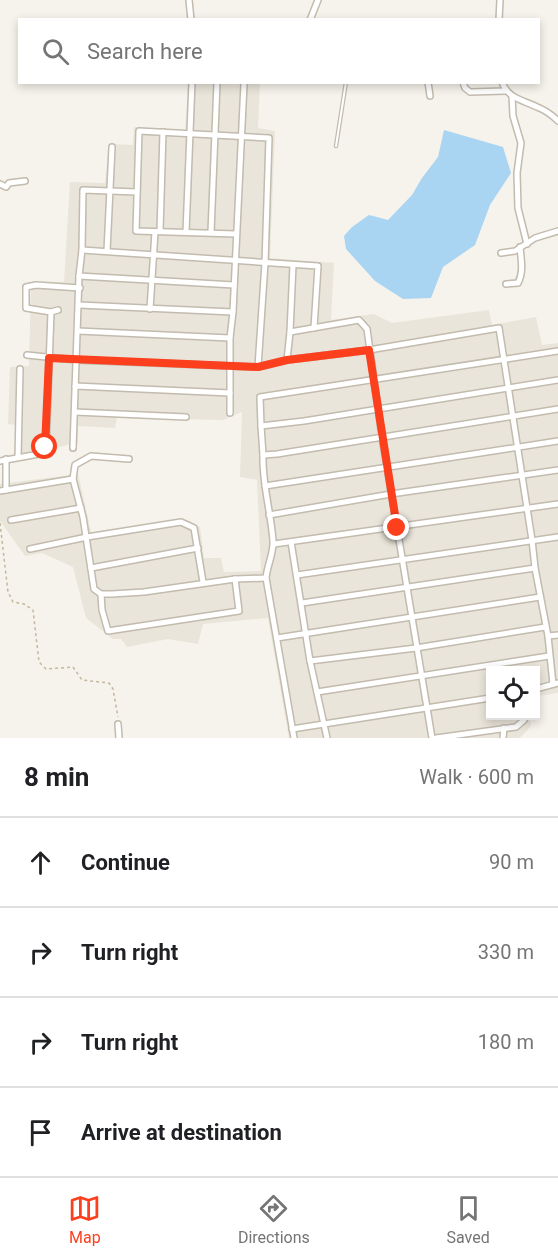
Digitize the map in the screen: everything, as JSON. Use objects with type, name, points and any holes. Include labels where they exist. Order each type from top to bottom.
[{"type":"street","points":[[189,0],[191,18]]},
{"type":"street","points":[[311,18],[318,0]]},
{"type":"street","points":[[499,18],[500,0]]},
{"type":"street","points":[[186,232],[192,84]]},
{"type":"street","points":[[211,232],[217,84]]},
{"type":"street","points":[[230,413],[230,338],[244,84]]},
{"type":"street","points":[[428,84],[430,96]]},
{"type":"street","points":[[464,84],[470,93],[505,91]]},
{"type":"street","points":[[503,84],[505,91],[512,96],[542,109],[558,121]]},
{"type":"street","points":[[512,96],[513,116],[521,143],[517,173],[518,208],[527,243]]},
{"type":"street","points":[[236,234],[136,231],[139,131],[269,138],[265,263],[258,367]]},
{"type":"street","points":[[150,309],[163,132]]},
{"type":"street","points":[[107,251],[112,147]]},
{"type":"street","points":[[0,184],[6,187],[9,183],[25,181]]},
{"type":"street","points":[[73,448],[79,276],[82,250],[82,190],[137,192]]},
{"type":"street","points":[[501,253],[515,251],[535,238],[558,231]]},
{"type":"street","points":[[506,284],[518,283],[520,280],[522,273],[520,247]]},
{"type":"street","points":[[82,250],[318,266],[314,328]]},
{"type":"street","points":[[287,360],[293,265]]},
{"type":"street","points":[[79,276],[234,285]]},
{"type":"street","points":[[58,310],[51,312],[26,308],[27,286],[80,288]]},
{"type":"street","points":[[79,304],[233,312]]},
{"type":"street","points":[[51,312],[45,447],[39,454],[3,460],[3,491],[73,479]]},
{"type":"street","points":[[290,332],[359,320],[367,329],[416,648],[434,738],[504,728],[521,724],[524,720]]},
{"type":"street","points":[[27,355],[76,360],[258,367],[287,360],[369,350],[499,328],[544,627],[548,636],[549,657],[555,683],[540,688]]},
{"type":"street","points":[[78,331],[230,338]]},
{"type":"street","points":[[294,738],[266,578],[274,544],[265,486],[260,397],[558,351]]},
{"type":"street","points":[[18,457],[20,369]]},
{"type":"street","points":[[261,426],[558,380]]},
{"type":"street","points":[[75,386],[230,393]]},
{"type":"street","points":[[263,455],[558,409]]},
{"type":"street","points":[[75,412],[186,417]]},
{"type":"street","points":[[265,486],[558,441]]},
{"type":"street","points":[[129,459],[90,456],[84,462],[75,465],[73,479],[87,537],[94,589],[101,594],[144,592],[203,582],[266,578]]},
{"type":"street","points":[[269,515],[391,494],[558,470]]},
{"type":"street","points":[[274,544],[558,504]]},
{"type":"street","points":[[11,520],[81,508]]},
{"type":"street","points":[[30,549],[181,522],[194,528],[203,582]]},
{"type":"street","points":[[297,575],[558,537]]},
{"type":"street","points":[[291,542],[310,661],[327,738]]},
{"type":"street","points":[[91,568],[198,549]]},
{"type":"street","points":[[302,603],[535,568]]},
{"type":"street","points":[[101,594],[102,610],[108,631],[239,611],[235,579]]},
{"type":"street","points":[[277,638],[540,597]]},
{"type":"street","points":[[310,661],[416,648],[544,627]]},
{"type":"street","points":[[548,636],[558,635]]},
{"type":"street","points":[[317,692],[558,657]]},
{"type":"street","points":[[292,729],[486,699]]},
{"type":"street","points":[[118,724],[119,738]]},
{"type":"street","points":[[503,738],[504,728]]},
{"type":"lane","points":[[336,146],[346,84]]},
{"type":"path","points":[[0,523],[8,592],[13,602],[24,604],[33,610],[39,662],[46,669],[73,667],[82,680],[111,685],[118,724]]},
{"type":"shaded area","points":[[188,84],[260,84],[258,128],[275,131],[270,258],[334,263],[331,320],[374,314],[392,323],[489,310],[492,325],[536,317],[542,345],[558,343],[558,693],[540,695],[540,666],[486,666],[486,720],[530,720],[531,726],[520,738],[289,738],[268,618],[203,624],[198,644],[168,639],[127,647],[121,639],[113,639],[86,618],[73,567],[42,553],[25,556],[0,521],[0,484],[78,474],[92,536],[186,521],[200,527],[204,558],[221,558],[224,572],[261,571],[257,480],[240,477],[242,412],[223,420],[117,418],[115,428],[78,426],[78,442],[53,449],[48,455],[16,461],[18,425],[8,424],[10,367],[29,366],[31,282],[64,282],[70,182],[105,183],[109,144],[133,145],[134,127],[185,130]]},
{"type":"water","points":[[444,130],[503,147],[511,173],[490,205],[475,245],[443,267],[431,298],[403,299],[375,281],[346,249],[344,236],[369,215],[388,220],[412,195],[438,157]]},
{"type":"route","points":[[45,447],[49,358],[258,367],[287,360],[369,350],[397,528]]}]
